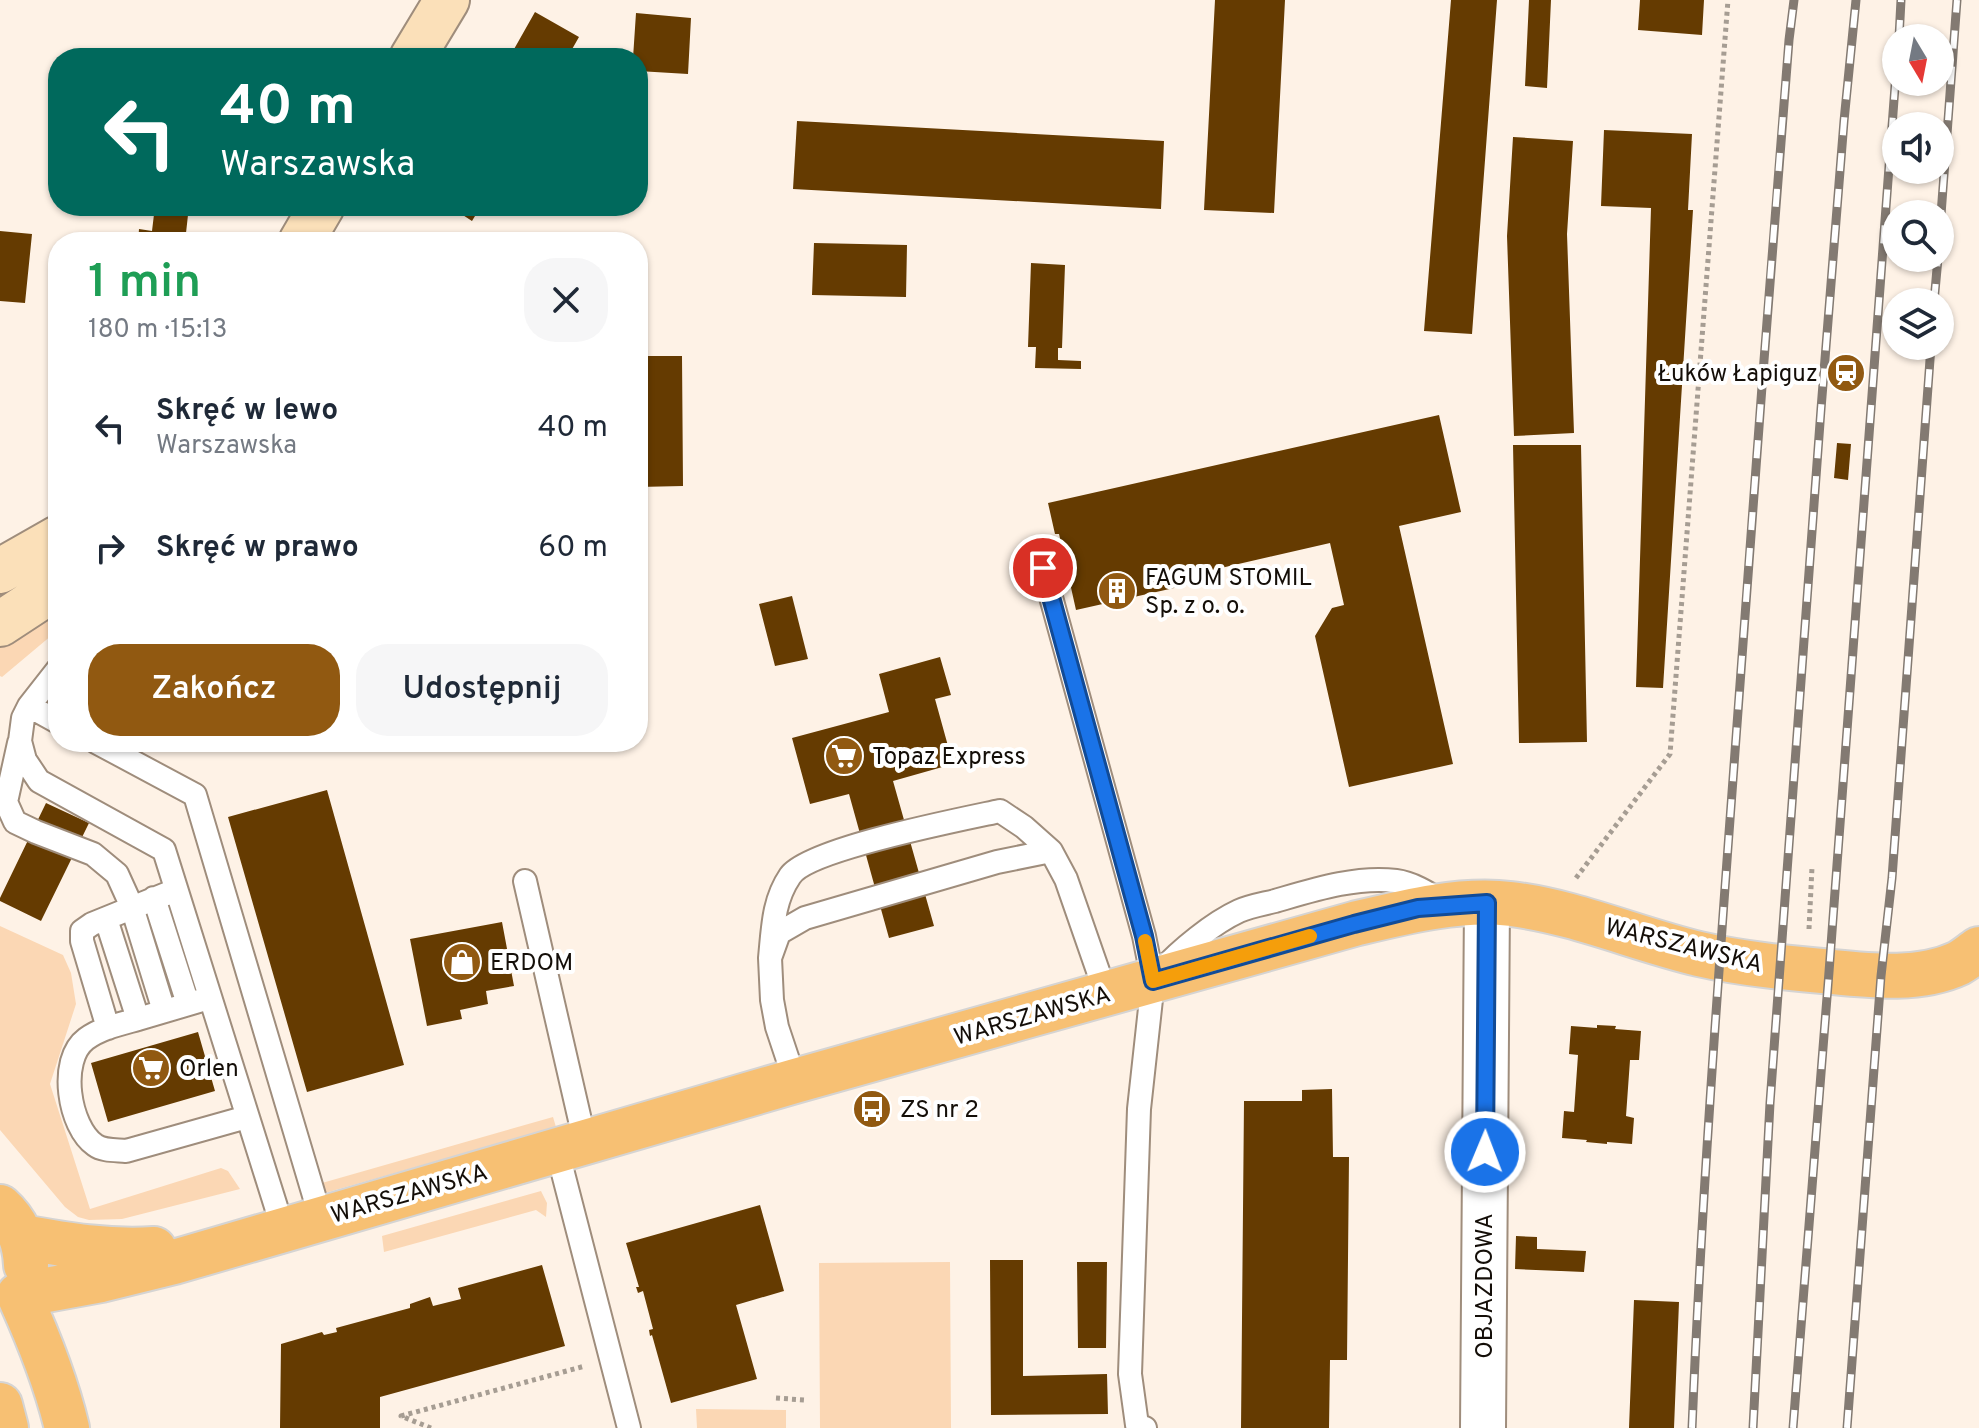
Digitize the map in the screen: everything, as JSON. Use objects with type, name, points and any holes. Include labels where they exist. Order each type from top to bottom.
[{"type":"main road","points":[[418,48],[447,0]]},
{"type":"main road","points":[[5,566],[48,544]]},
{"type":"main road","points":[[0,624],[48,593]]},
{"type":"main road","name":"WARSZAWSKA","points":[[10,1307],[795,1081],[1418,908],[1509,904],[1551,911],[1700,954],[1780,968],[1881,976],[1926,973],[1959,963],[1979,949]]},
{"type":"main road","points":[[11,1222],[26,1251],[26,1266],[24,1281],[10,1307],[40,1342],[59,1394],[67,1428]]},
{"type":"main road","name":"WARSZAWSKA","points":[[11,1222],[97,1249],[233,1244]]},
{"type":"main road","points":[[0,1405],[6,1428]]},
{"type":"street","name":"OBJAZDOWA","points":[[1468,904],[1483,1428]]},
{"type":"lane","points":[[1043,568],[1144,936],[1153,981],[1139,1109],[1130,1374],[1137,1425],[1145,1428]]},
{"type":"lane","points":[[48,682],[23,718],[20,741],[5,788],[6,802],[15,822],[93,854],[117,874],[132,907],[164,1011]]},
{"type":"lane","points":[[29,706],[48,716]]},
{"type":"lane","points":[[20,741],[25,760],[39,781],[164,850],[176,890],[199,1001]]},
{"type":"lane","points":[[115,752],[195,795],[302,1224]]},
{"type":"lane","points":[[5,788],[39,781]]},
{"type":"lane","points":[[795,1081],[777,1027],[772,1000],[770,958],[776,904],[792,872],[819,857],[917,828],[1000,811],[1024,827],[1051,851],[1066,879],[1106,994]]},
{"type":"lane","points":[[770,958],[779,933],[805,918],[997,862],[1051,851]]},
{"type":"lane","points":[[525,881],[610,1359],[629,1428]]},
{"type":"lane","points":[[108,1028],[82,941],[82,931],[176,890]]},
{"type":"lane","points":[[154,898],[247,1117],[302,1224]]},
{"type":"lane","points":[[106,919],[138,1019]]},
{"type":"lane","points":[[199,1001],[108,1028],[83,1041],[75,1056],[69,1092],[80,1127],[96,1146],[126,1151],[247,1117]]},
{"type":"path","points":[[1551,911],[1670,754],[1728,0]]},
{"type":"path","points":[[1807,970],[1812,867]]},
{"type":"path","points":[[431,1428],[401,1416],[610,1359]]},
{"type":"path","points":[[776,1398],[804,1400]]},
{"type":"shaded area","points":[[48,615],[48,638],[2,677],[0,641]]},
{"type":"shaded area","points":[[0,926],[63,955],[71,973],[76,1004],[50,1084],[90,1209],[221,1168],[228,1171],[240,1189],[122,1219],[89,1220],[78,1217],[65,1207],[0,1130]]},
{"type":"shaded area","points":[[553,1117],[556,1127],[325,1193],[322,1183]]},
{"type":"shaded area","points":[[541,1191],[547,1203],[546,1217],[536,1210],[384,1252],[382,1236]]},
{"type":"shaded area","points":[[950,1262],[951,1428],[820,1428],[819,1263]]},
{"type":"shaded area","points":[[696,1409],[786,1410],[786,1428],[697,1428]]},
{"type":"building","points":[[1215,0],[1285,0],[1274,213],[1204,210]]},
{"type":"building","points":[[1451,0],[1497,0],[1472,334],[1424,331]]},
{"type":"building","points":[[1529,0],[1551,0],[1547,88],[1525,86]]},
{"type":"building","points":[[1640,0],[1704,0],[1702,35],[1638,30]]},
{"type":"building","points":[[535,12],[579,37],[573,48],[515,48]]},
{"type":"building","points":[[636,13],[691,18],[688,74],[648,72],[648,48],[634,48]]},
{"type":"building","points":[[797,121],[1164,141],[1161,209],[793,189]]},
{"type":"building","points":[[1604,130],[1692,134],[1688,210],[1693,210],[1663,688],[1636,687],[1651,208],[1601,206]]},
{"type":"building","points":[[1513,137],[1573,141],[1567,234],[1574,433],[1514,436],[1507,236]]},
{"type":"building","points":[[154,216],[188,216],[186,232],[139,232],[139,229],[152,231]]},
{"type":"building","points":[[0,231],[32,234],[25,303],[0,301]]},
{"type":"building","points":[[814,243],[907,245],[906,297],[812,295]]},
{"type":"building","points":[[1031,263],[1065,265],[1062,348],[1058,348],[1058,360],[1081,361],[1081,369],[1035,368],[1036,347],[1028,347]]},
{"type":"building","points":[[648,356],[682,356],[683,486],[648,487]]},
{"type":"building","name":"FAGUM STOMIL Sp. z o. o.","points":[[1439,415],[1461,512],[1399,526],[1453,764],[1349,787],[1315,636],[1332,608],[1344,605],[1330,543],[1221,568],[1223,577],[1076,610],[1059,534],[1055,534],[1048,503]]},
{"type":"building","points":[[1837,443],[1851,444],[1848,480],[1834,478]]},
{"type":"building","points":[[1513,445],[1581,445],[1587,742],[1519,743]]},
{"type":"building","points":[[792,596],[808,659],[775,666],[759,604]]},
{"type":"building","points":[[940,657],[951,695],[935,699],[953,764],[893,781],[934,926],[889,938],[849,794],[810,804],[792,738],[889,712],[879,674]]},
{"type":"building","points":[[327,790],[404,1065],[307,1092],[228,817]]},
{"type":"building","points":[[46,803],[89,823],[41,921],[0,901],[0,898]]},
{"type":"building","name":"ERDOM","points":[[502,922],[514,986],[486,991],[488,1004],[460,1010],[462,1019],[427,1026],[410,939]]},
{"type":"building","points":[[1597,1025],[1641,1031],[1639,1060],[1630,1060],[1626,1116],[1634,1118],[1632,1144],[1562,1138],[1564,1111],[1574,1112],[1578,1055],[1569,1054],[1571,1026],[1597,1028]]},
{"type":"building","points":[[198,1032],[215,1091],[108,1122],[91,1063]]},
{"type":"building","points":[[1332,1089],[1333,1157],[1349,1157],[1347,1360],[1330,1360],[1329,1428],[1241,1428],[1244,1101],[1302,1101],[1302,1090]]},
{"type":"building","points":[[760,1205],[784,1291],[736,1305],[757,1379],[671,1403],[650,1336],[649,1330],[653,1329],[643,1291],[638,1293],[626,1243]]},
{"type":"building","points":[[1516,1236],[1537,1237],[1537,1249],[1586,1251],[1584,1272],[1515,1269]]},
{"type":"building","points":[[990,1260],[1023,1260],[1023,1376],[1107,1374],[1108,1414],[991,1415]]},
{"type":"building","points":[[1077,1262],[1107,1262],[1106,1348],[1078,1348]]},
{"type":"building","points":[[542,1265],[565,1346],[380,1397],[380,1428],[280,1428],[281,1344],[322,1332],[324,1335],[337,1332],[336,1328],[410,1308],[410,1304],[430,1297],[433,1306],[461,1299],[458,1288]]},
{"type":"building","points":[[1634,1300],[1679,1302],[1674,1428],[1629,1428]]},
{"type":"railway","points":[[1692,1428],[1721,941],[1774,225],[1794,0]]},
{"type":"railway","points":[[1753,1428],[1770,1103],[1821,409],[1856,0]]},
{"type":"railway","points":[[1900,24],[1901,0]]},
{"type":"railway","points":[[1942,200],[1957,0]]},
{"type":"railway","points":[[1793,1428],[1894,96]]},
{"type":"railway","points":[[1935,288],[1937,272]]},
{"type":"railway","points":[[1847,1428],[1930,360]]},
{"type":"slow traffic","points":[[1145,941],[1153,981],[1310,936]]},
{"type":"place","name":"Łuków Łapiguz","points":[[1846,373]]},
{"type":"place","name":"FAGUM STOMIL Sp. z o. o.","points":[[1117,591]]},
{"type":"place","name":"Topaz Express","points":[[844,756]]},
{"type":"place","name":"ERDOM","points":[[462,962]]},
{"type":"place","name":"Orlen","points":[[151,1068]]},
{"type":"place","name":"ZS nr 2","points":[[872,1109]]},
{"type":"route","points":[[1043,568],[1144,936],[1153,981],[1418,908],[1487,903],[1485,1152]]}]
